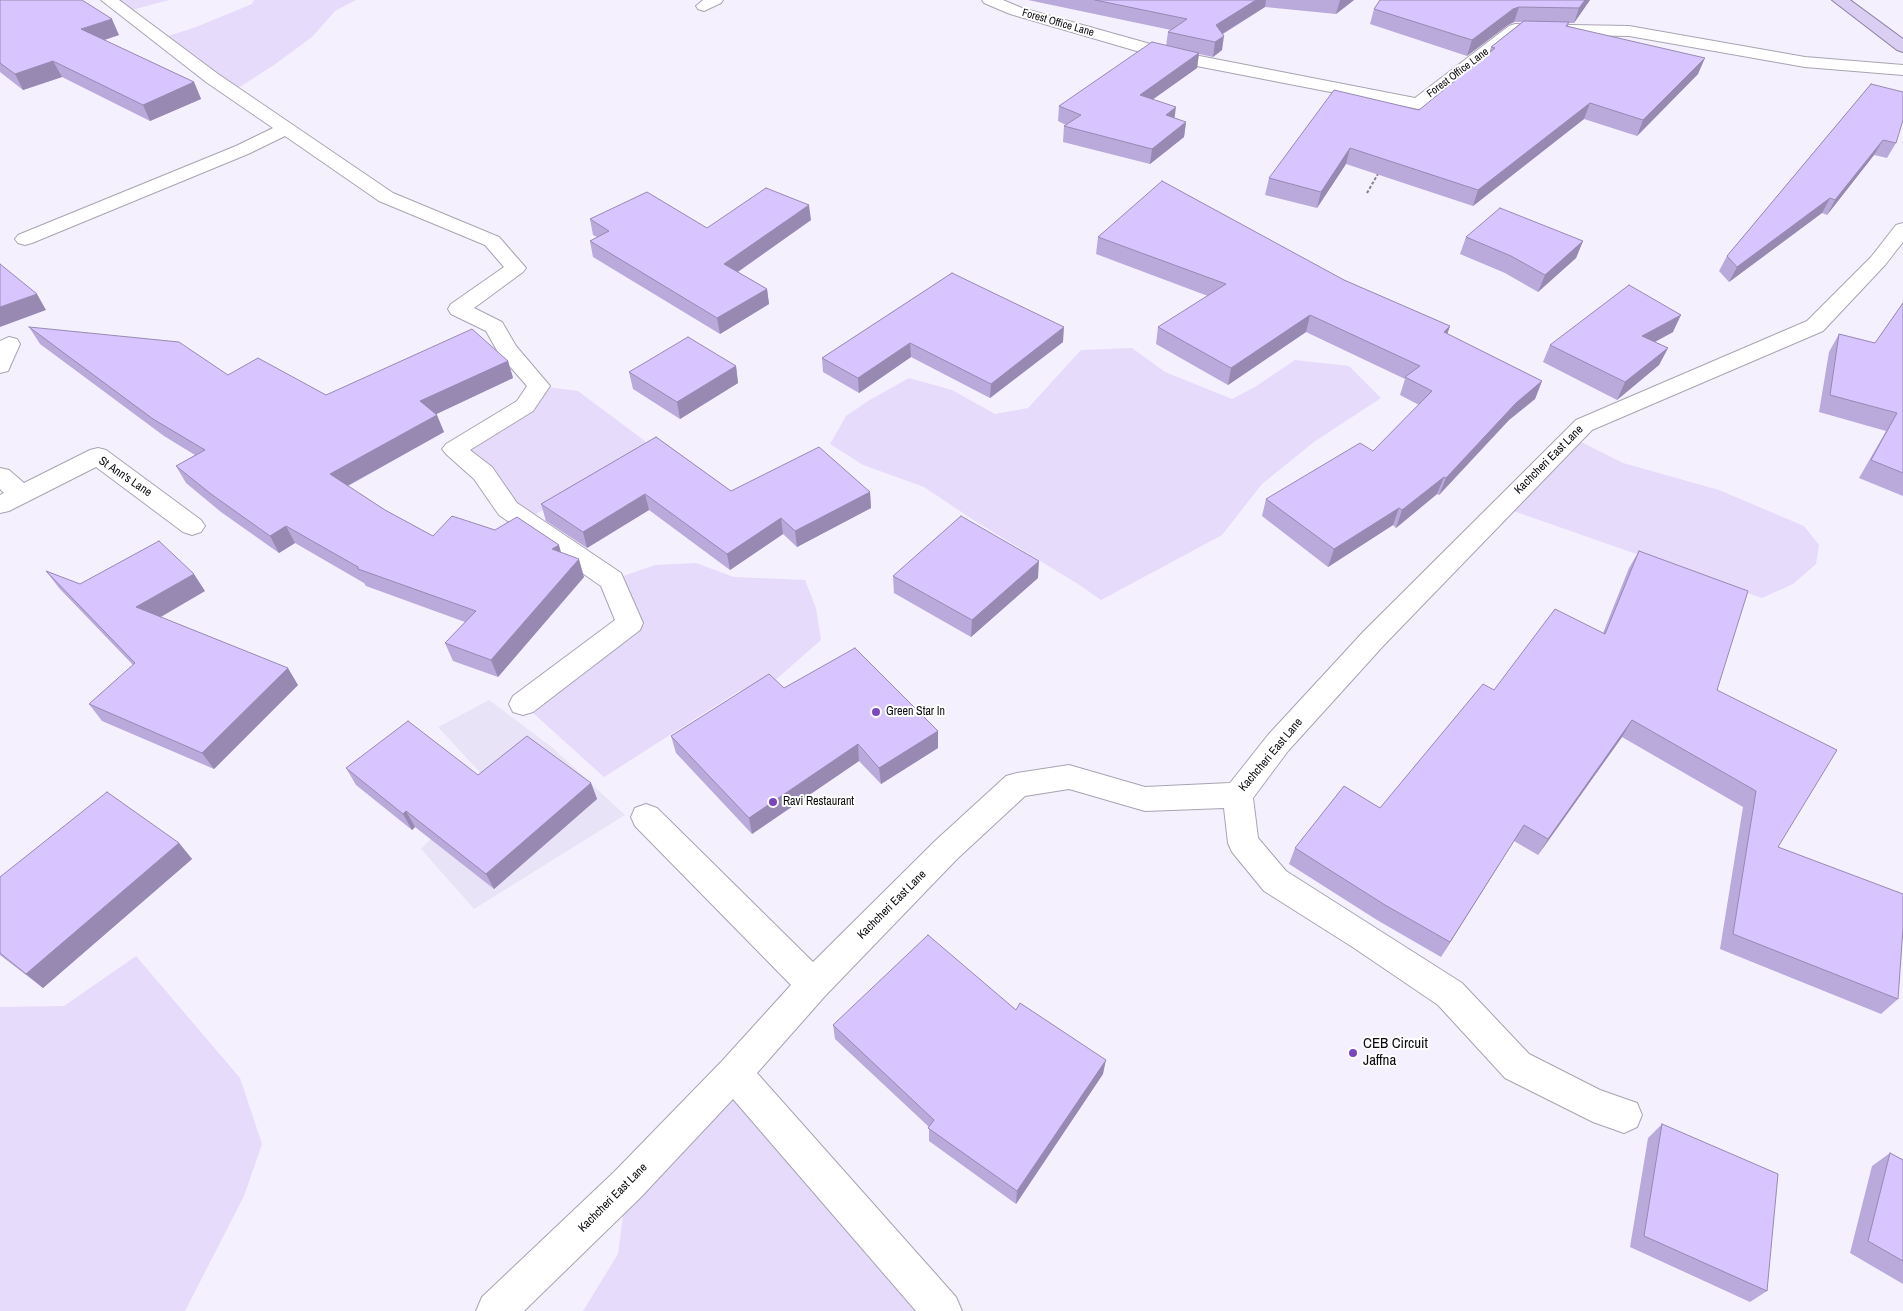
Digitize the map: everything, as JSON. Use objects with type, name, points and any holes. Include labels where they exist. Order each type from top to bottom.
[{"type":"highway","points":[[1840,0],[1903,47]]},
{"type":"street","points":[[109,0],[212,78],[386,197],[492,241],[516,268],[459,309],[494,327],[507,349],[539,386],[525,406],[454,449],[483,473],[508,509],[612,580],[630,623],[523,704]]},
{"type":"street","name":"Forest Office Lane","points":[[990,0],[1016,11],[1177,57],[1418,104],[1515,29],[1629,31],[1805,62],[1903,70]]},
{"type":"street","points":[[26,239],[286,130]]},
{"type":"street","name":"Kachcheri East Lane","points":[[496,1311],[627,1185],[734,1073],[813,985],[946,850],[1017,785],[1069,777],[1145,799],[1238,794],[1278,743],[1374,638],[1584,424],[1814,326],[1878,261],[1903,229]]},
{"type":"street","points":[[0,366],[9,344]]},
{"type":"street","name":"St Ann's Lane","points":[[0,505],[98,456],[192,526]]},
{"type":"street","points":[[0,476],[22,494]]},
{"type":"street","points":[[1238,794],[1243,843],[1275,881],[1450,994],[1517,1066],[1593,1105],[1624,1115]]},
{"type":"street","points":[[646,817],[813,985]]},
{"type":"street","points":[[734,1073],[942,1311]]},
{"type":"path","points":[[1367,194],[1381,169]]},
{"type":"shaded area","points":[[109,0],[169,0],[125,12]]},
{"type":"shaded area","points":[[254,0],[356,0],[335,11],[312,37],[274,65],[232,92],[159,39],[196,27],[252,4]]},
{"type":"shaded area","points":[[1132,348],[1165,372],[1232,399],[1255,387],[1295,360],[1349,366],[1381,398],[1314,442],[1262,484],[1222,535],[1101,600],[924,487],[863,465],[830,444],[846,416],[909,378],[952,390],[995,414],[1028,408],[1081,350]]},
{"type":"shaded area","points":[[539,386],[578,391],[645,441],[644,451],[595,482],[525,520],[454,449]]},
{"type":"shaded area","points":[[1571,437],[1623,463],[1719,490],[1804,526],[1819,545],[1816,564],[1793,584],[1762,598],[1502,507]]},
{"type":"shaded area","points":[[696,563],[734,577],[805,580],[816,608],[821,640],[773,682],[739,691],[604,777],[523,704],[629,623],[612,580],[655,565]]},
{"type":"shaded area","points":[[489,700],[553,748],[625,815],[474,909],[421,849],[487,780],[438,727]]},
{"type":"shaded area","points":[[136,956],[240,1078],[262,1144],[244,1196],[185,1311],[0,1311],[0,1007],[64,1006]]},
{"type":"shaded area","points":[[734,1073],[942,1311],[583,1311],[618,1254],[627,1185]]},
{"type":"building","points":[[0,0],[82,0],[112,19],[81,29],[194,82],[143,105],[53,61],[15,74],[0,63]]},
{"type":"building","points":[[1095,0],[1256,0],[1216,25],[1224,36],[1215,42],[1168,32],[1187,19]]},
{"type":"building","points":[[1380,0],[1585,0],[1579,8],[1519,7],[1513,9],[1472,40],[1374,9]]},
{"type":"building","points":[[1524,21],[1569,22],[1566,26],[1705,58],[1643,120],[1590,103],[1478,190],[1350,148],[1321,192],[1269,178],[1334,90],[1419,110],[1495,48],[1491,47]]},
{"type":"building","points":[[1152,42],[1199,53],[1140,95],[1176,107],[1166,115],[1186,122],[1152,149],[1064,126],[1081,115],[1059,106]]},
{"type":"building","points":[[1871,84],[1903,92],[1903,120],[1896,143],[1883,140],[1835,200],[1830,198],[1737,267],[1727,256]]},
{"type":"building","points":[[1162,181],[1344,280],[1450,326],[1444,332],[1542,381],[1516,403],[1446,478],[1444,477],[1402,510],[1399,508],[1334,549],[1266,499],[1360,443],[1373,451],[1432,391],[1405,377],[1420,366],[1310,315],[1231,368],[1158,327],[1226,284],[1098,237]]},
{"type":"building","points":[[766,188],[809,205],[724,264],[767,289],[717,318],[590,241],[609,231],[590,219],[647,192],[707,228]]},
{"type":"building","points":[[1500,208],[1583,241],[1545,275],[1511,256],[1466,237]]},
{"type":"building","points":[[0,264],[37,294],[0,307]]},
{"type":"building","points":[[952,273],[1064,327],[991,384],[910,343],[858,378],[822,358]]},
{"type":"building","points":[[1629,285],[1681,315],[1642,336],[1668,348],[1625,382],[1550,345]]},
{"type":"building","points":[[1903,303],[1903,473],[1871,460],[1897,413],[1830,395],[1839,334],[1875,343]]},
{"type":"building","points":[[29,327],[179,342],[228,375],[258,358],[326,395],[472,329],[508,361],[420,401],[437,415],[330,474],[385,510],[433,536],[452,516],[495,530],[517,517],[559,545],[552,549],[579,559],[491,660],[445,643],[476,611],[358,569],[358,567],[286,526],[270,536],[211,494],[176,466],[205,450],[153,419]]},
{"type":"building","points":[[688,337],[736,366],[677,402],[629,372]]},
{"type":"building","points":[[656,437],[731,491],[819,447],[870,492],[795,531],[781,518],[727,554],[645,494],[583,532],[541,504]]},
{"type":"building","points":[[961,516],[1039,561],[972,620],[893,576]]},
{"type":"building","points":[[159,541],[194,574],[136,607],[288,668],[202,753],[89,704],[135,663],[46,571],[80,584]]},
{"type":"building","points":[[1639,551],[1748,591],[1717,690],[1837,750],[1778,847],[1903,894],[1903,928],[1898,999],[1733,934],[1756,791],[1632,720],[1548,839],[1524,825],[1450,942],[1385,905],[1295,848],[1344,786],[1380,808],[1483,684],[1494,690],[1555,609],[1605,634]]},
{"type":"building","points":[[855,648],[938,731],[879,768],[858,744],[749,818],[671,736],[769,674],[784,688]]},
{"type":"building","points":[[408,721],[478,775],[527,736],[591,783],[486,874],[406,811],[403,814],[346,768]]},
{"type":"building","points":[[107,792],[179,843],[26,974],[0,953],[0,877]]},
{"type":"building","points":[[928,935],[1016,1010],[1020,1003],[1106,1060],[1017,1191],[928,1128],[934,1120],[833,1025]]},
{"type":"building","points":[[1662,1124],[1778,1174],[1767,1291],[1644,1236]]},
{"type":"building","points":[[1890,1153],[1903,1160],[1903,1261],[1868,1241]]},
{"type":"place","name":"Green Star In","points":[[876,712]]},
{"type":"place","name":"Ravi Restaurant","points":[[773,802]]},
{"type":"place","name":"CEB Circuit Jaffna","points":[[1353,1053]]}]
